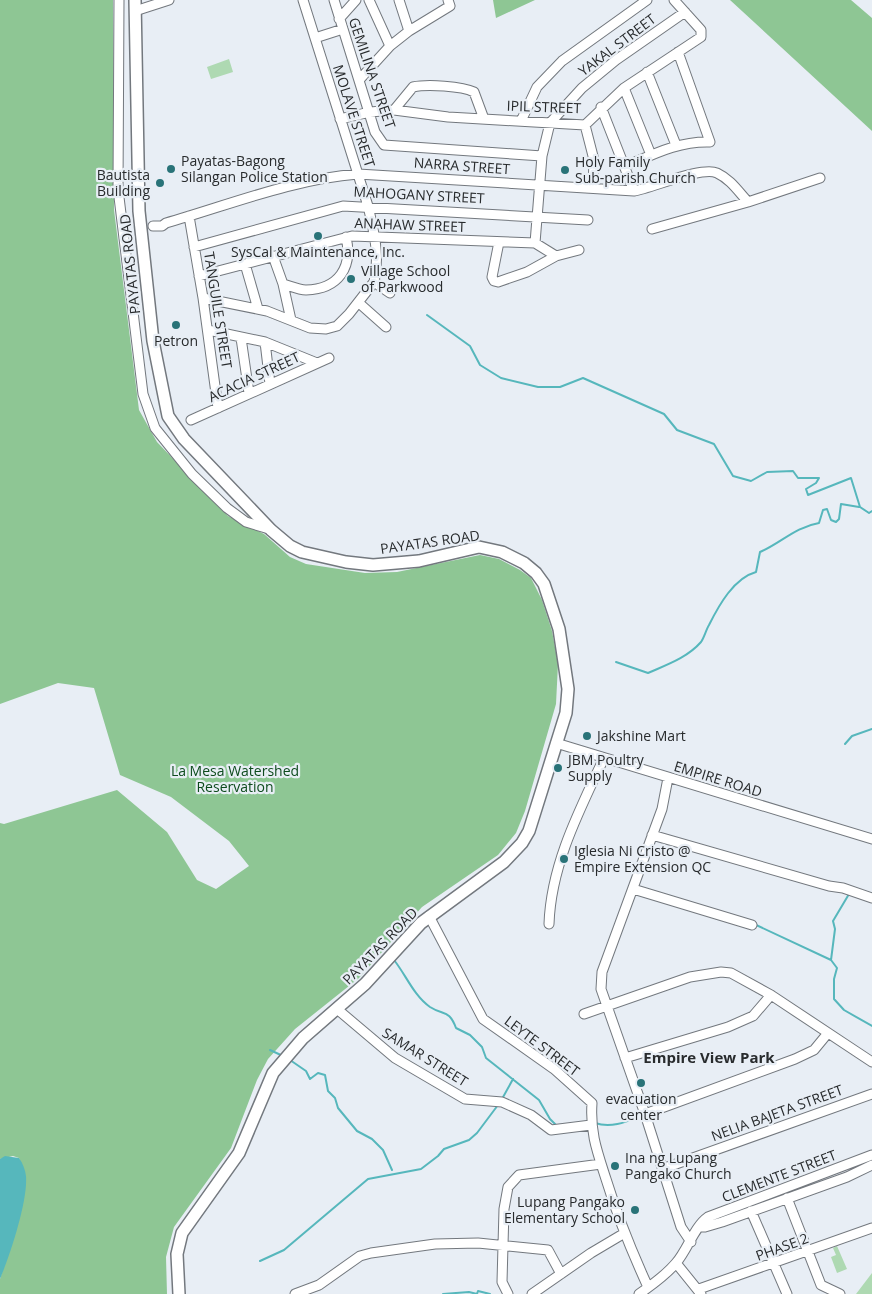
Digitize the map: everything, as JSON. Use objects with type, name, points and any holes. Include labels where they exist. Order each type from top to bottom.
[{"type":"main road","name":"PAYATAS ROAD","points":[[135,5],[137,168],[141,228],[153,341],[160,387],[168,416],[184,439],[271,530],[290,546],[302,552],[351,563],[397,564],[480,548],[502,552],[530,567],[544,584],[550,597],[559,629],[567,673],[567,706],[529,831],[522,843],[498,868],[429,916],[365,984],[303,1038],[273,1073],[239,1153],[182,1233],[177,1254],[179,1294]]},
{"type":"street","points":[[119,0],[118,189],[143,394],[155,428],[192,474],[227,508],[246,522],[271,530]]},
{"type":"street","points":[[135,5],[169,0]]},
{"type":"street","name":"MOLAVE STREET","points":[[303,0],[368,206],[375,237],[377,270],[374,282]]},
{"type":"street","name":"GEMILINA STREET","points":[[334,0],[378,137],[384,145],[542,156]]},
{"type":"street","points":[[339,19],[356,0]]},
{"type":"street","points":[[368,0],[390,46]]},
{"type":"street","points":[[399,0],[409,31]]},
{"type":"street","points":[[521,121],[537,87],[562,61],[647,0]]},
{"type":"street","name":"IPIL STREET","points":[[340,119],[370,112],[394,110],[484,119],[585,125],[601,107],[624,88],[699,39],[702,35],[674,0]]},
{"type":"street","points":[[360,79],[390,46],[449,3]]},
{"type":"street","name":"YAKAL STREET","points":[[535,243],[542,156],[550,123],[582,88],[616,60],[685,12]]},
{"type":"street","points":[[315,38],[343,29]]},
{"type":"street","points":[[626,166],[676,146],[688,143],[710,142],[678,52]]},
{"type":"street","points":[[647,72],[676,146]]},
{"type":"street","points":[[394,110],[413,87],[442,87],[474,92],[484,119]]},
{"type":"street","points":[[624,88],[651,155]]},
{"type":"street","points":[[601,107],[626,166],[634,191]]},
{"type":"street","points":[[585,125],[594,160],[593,188]]},
{"type":"street","name":"NARRA STREET","points":[[141,228],[162,226],[189,216],[332,176],[358,174],[634,191],[650,188],[674,178],[714,172],[728,180],[748,202]]},
{"type":"street","points":[[652,229],[748,202],[820,178]]},
{"type":"street","name":"MAHOGANY STREET","points":[[194,247],[343,206],[538,215],[588,220]]},
{"type":"street","name":"TANGUILE STREET","points":[[189,216],[208,330],[218,408]]},
{"type":"street","points":[[283,284],[305,290],[328,286],[338,278],[347,265],[346,237]]},
{"type":"street","name":"ANAHAW STREET","points":[[199,276],[346,237],[535,243]]},
{"type":"street","points":[[499,242],[492,277],[494,281],[498,282],[527,272],[556,256],[579,250]]},
{"type":"street","points":[[535,243],[556,256]]},
{"type":"street","points":[[273,256],[283,284],[291,320]]},
{"type":"street","points":[[245,264],[258,309]]},
{"type":"street","points":[[203,298],[258,309],[310,328],[326,329],[337,326],[359,303],[374,282],[390,293]]},
{"type":"street","points":[[359,303],[386,327]]},
{"type":"street","points":[[208,330],[265,342],[317,363]]},
{"type":"street","points":[[241,338],[249,393]]},
{"type":"street","points":[[265,342],[270,384]]},
{"type":"street","name":"ACACIA STREET","points":[[191,420],[328,358]]},
{"type":"street","name":"EMPIRE ROAD","points":[[556,743],[872,839]]},
{"type":"street","points":[[549,924],[551,892],[562,854],[604,758]]},
{"type":"street","points":[[668,778],[662,809],[602,972],[601,990],[645,1114],[681,1227],[691,1242]]},
{"type":"street","points":[[652,835],[829,886],[844,888],[872,898]]},
{"type":"street","points":[[633,889],[752,925]]},
{"type":"street","name":"LEYTE STREET","points":[[429,916],[483,1019],[554,1069],[592,1103],[591,1125],[601,1164],[623,1234],[648,1287]]},
{"type":"street","points":[[584,1014],[684,978],[721,972],[731,973],[771,995],[872,1062]]},
{"type":"street","points":[[625,1058],[728,1027],[753,1016],[771,995]]},
{"type":"street","name":"SAMAR STREET","points":[[337,1009],[395,1058],[465,1099],[502,1102],[531,1115],[551,1130],[591,1125]]},
{"type":"street","points":[[645,1114],[795,1059],[814,1050],[829,1034]]},
{"type":"street","name":"NELIA BAJETA STREET","points":[[662,1169],[872,1094]]},
{"type":"street","points":[[869,1161],[872,1176]]},
{"type":"street","name":"CLEMENTE STREET","points":[[700,1226],[705,1227],[751,1211],[762,1202],[794,1184],[869,1161]]},
{"type":"street","name":"CLEMENTE STREET","points":[[639,1294],[676,1263],[708,1217],[762,1202],[788,1198],[869,1161]]},
{"type":"street","points":[[508,1294],[502,1282],[505,1194],[508,1187],[519,1175],[601,1164]]},
{"type":"street","points":[[794,1184],[797,1194]]},
{"type":"street","points":[[788,1198],[822,1287],[840,1294]]},
{"type":"street","points":[[751,1211],[787,1294]]},
{"type":"street","name":"PHASE 2","points":[[700,1292],[872,1228]]},
{"type":"street","points":[[532,1294],[623,1234]]},
{"type":"street","points":[[295,1294],[319,1285],[360,1256],[436,1244],[478,1243],[548,1250],[561,1274]]},
{"type":"street","points":[[676,1263],[700,1292]]},
{"type":"green space","name":"La Mesa Watershed Reservation","points":[[0,0],[113,0],[114,210],[139,410],[157,442],[228,516],[264,534],[290,557],[306,564],[365,573],[397,572],[480,555],[499,559],[520,570],[531,578],[542,600],[552,631],[558,664],[556,704],[525,811],[516,833],[498,855],[422,907],[359,978],[295,1029],[268,1059],[257,1080],[231,1148],[174,1227],[166,1257],[167,1294],[0,1294],[0,1279],[20,1215],[26,1178],[19,1158],[13,1156],[0,1159],[0,823],[4,824],[117,790],[167,832],[197,880],[216,889],[249,866],[229,841],[171,797],[120,775],[94,688],[58,683],[0,704]]},
{"type":"green space","points":[[493,0],[535,0],[496,18]]},
{"type":"green space","points":[[730,0],[851,0],[872,18],[872,131]]},
{"type":"green space","points":[[229,59],[233,72],[211,79],[207,67]]},
{"type":"green space","points":[[837,1246],[847,1269],[837,1273],[831,1257],[836,1255],[833,1248]]},
{"type":"green space","points":[[872,1273],[872,1294],[856,1294]]},
{"type":"water","points":[[5,1156],[19,1158],[25,1171],[26,1187],[17,1228],[0,1279],[0,1159]]},
{"type":"waterway","points":[[427,315],[470,346],[480,365],[501,378],[538,387],[560,387],[583,378],[664,414],[677,430],[714,444],[733,476],[751,481],[767,472],[793,471],[798,478],[819,478],[816,483],[806,489],[808,495],[851,478],[860,507],[869,513],[872,511]]},
{"type":"waterway","points":[[616,662],[648,673],[683,657],[701,642],[717,609],[734,586],[748,575],[756,572],[760,552],[803,528],[819,523],[823,510],[827,509],[831,520],[836,522],[839,519],[841,504],[859,507]]},
{"type":"waterway","points":[[845,744],[852,736],[872,729]]},
{"type":"waterway","points":[[849,894],[833,921],[835,929],[831,960],[837,968],[834,979],[834,999],[844,1010],[872,1026]]},
{"type":"waterway","points":[[754,924],[831,960]]},
{"type":"waterway","points":[[394,960],[424,1002],[435,1010],[448,1015],[456,1028],[470,1035],[482,1047],[486,1058],[539,1100],[550,1119],[557,1126]]},
{"type":"waterway","points":[[270,1050],[283,1056]]},
{"type":"waterway","points":[[290,1060],[306,1071],[310,1079],[318,1073],[325,1075],[328,1091],[335,1098],[338,1108],[357,1131],[372,1139],[383,1150],[392,1170]]},
{"type":"waterway","points":[[502,1099],[513,1079]]},
{"type":"waterway","points":[[260,1261],[284,1250],[368,1179],[421,1169],[444,1149],[469,1140],[477,1133],[498,1105]]},
{"type":"waterway","points":[[595,1123],[614,1125],[643,1115]]},
{"type":"waterway","points":[[443,1294],[469,1292],[477,1294],[478,1291],[490,1294]]},
{"type":"place","name":"Payatas-Bagong Silangan Police Station","points":[[171,169]]},
{"type":"place","name":"Holy Family Sub-parish Church","points":[[565,170]]},
{"type":"place","name":"Bautista Building","points":[[160,183]]},
{"type":"place","name":"SysCal & Maintenance, Inc.","points":[[318,236]]},
{"type":"place","name":"Village School of Parkwood","points":[[351,279]]},
{"type":"place","name":"Petron","points":[[176,325]]},
{"type":"place","name":"Jakshine Mart","points":[[587,736]]},
{"type":"place","name":"JBM Poultry Supply","points":[[558,768]]},
{"type":"place","name":"Iglesia Ni Cristo @ Empire Extension QC","points":[[564,859]]},
{"type":"place","name":"evacuation center","points":[[641,1083]]},
{"type":"place","name":"Ina ng Lupang Pangako Church","points":[[615,1166]]},
{"type":"place","name":"Lupang Pangako Elementary School","points":[[635,1210]]},
{"type":"district","name":"Empire View Park","points":[[709,1058]]}]
